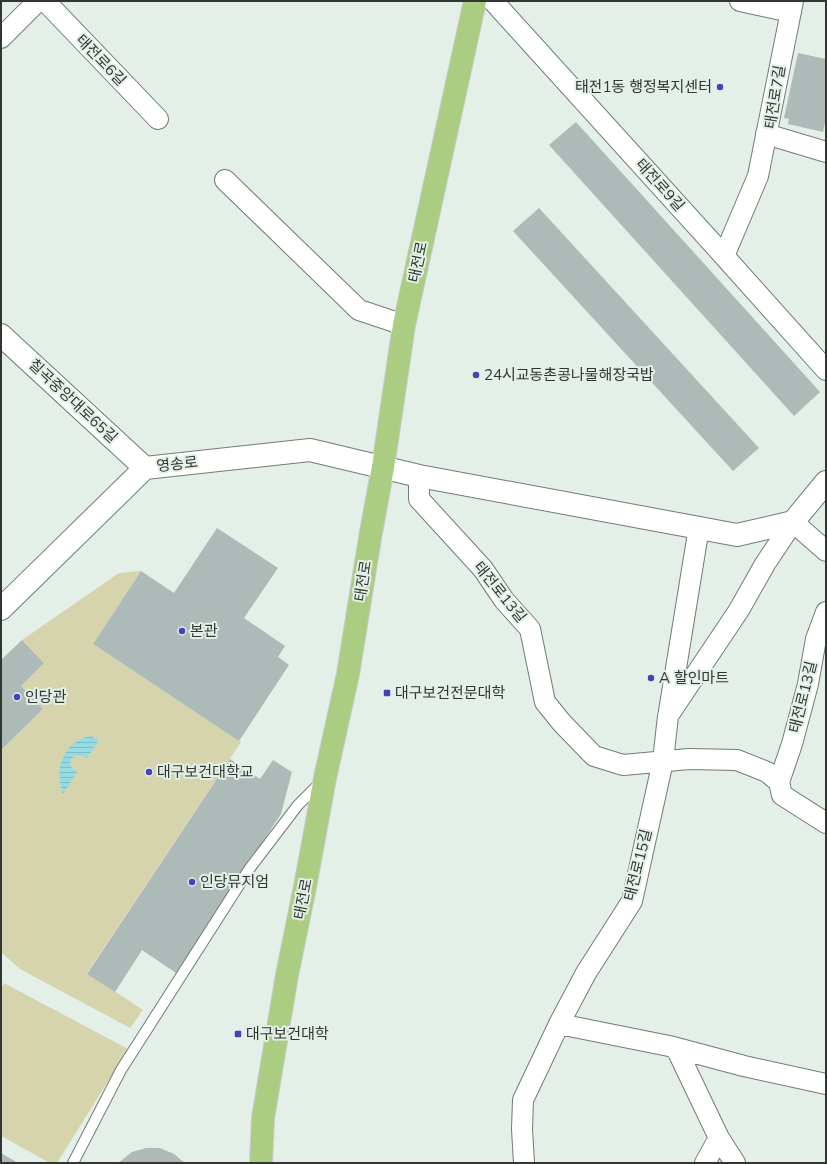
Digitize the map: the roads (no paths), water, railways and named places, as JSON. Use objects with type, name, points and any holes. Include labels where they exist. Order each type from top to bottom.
[{"type":"main road","name":"태전로","points":[[261,1163],[263,1118],[287,975],[325,778],[348,674],[383,467],[404,325],[475,1]]},
{"type":"main road","name":"칠곡중앙대로65길","points":[[1,335],[145,468]]},
{"type":"main road","name":"영송로","points":[[1,609],[145,468],[310,450],[383,467]]},
{"type":"main road","points":[[383,467],[419,476],[738,535],[793,522],[826,482]]},
{"type":"street","points":[[1,38],[38,1]]},
{"type":"street","name":"태전로6길","points":[[45,1],[158,119]]},
{"type":"street","name":"태전로9길","points":[[493,1],[826,370]]},
{"type":"street","points":[[740,1],[792,6]]},
{"type":"street","name":"태전로7길","points":[[792,6],[766,134],[826,152]]},
{"type":"street","points":[[724,256],[758,176],[766,134]]},
{"type":"street","points":[[225,180],[359,310],[404,325]]},
{"type":"street","name":"태전로13길","points":[[419,476],[419,499],[483,569],[504,600],[530,629],[545,702],[562,723],[594,756],[623,765],[689,759],[737,760],[767,772],[779,782]]},
{"type":"street","points":[[668,716],[739,610],[765,564],[793,522],[826,551]]},
{"type":"street","points":[[663,761],[668,716],[698,528]]},
{"type":"street","name":"태전로13길","points":[[826,612],[816,639],[808,684],[792,744],[779,782],[782,795],[826,823]]},
{"type":"street","name":"태전로15길","points":[[524,1163],[522,1100],[586,973],[632,901],[663,761]]},
{"type":"street","points":[[559,1024],[676,1048],[826,1084]]},
{"type":"street","points":[[676,1048],[719,1138],[735,1163]]},
{"type":"street","points":[[705,1163],[719,1138]]},
{"type":"lane","points":[[73,1163],[121,1070],[250,868],[298,805],[325,778]]},
{"type":"water","points":[[90,736],[99,740],[87,758],[78,755],[72,759],[70,765],[77,772],[63,794],[59,775],[63,758],[73,744],[80,739]]},
{"type":"place","name":"태전1동 행정복지센터","points":[[720,87]]},
{"type":"place","name":"24시교동촌콩나물해장국밥","points":[[476,375]]},
{"type":"place","name":"본관","points":[[182,631]]},
{"type":"place","name":"A 할인마트","points":[[651,678]]},
{"type":"place","name":"대구보건전문대학","points":[[387,693]]},
{"type":"place","name":"인당관","points":[[17,697]]},
{"type":"place","name":"대구보건대학교","points":[[149,772]]},
{"type":"place","name":"인당뮤지엄","points":[[192,882]]},
{"type":"place","name":"대구보건대학","points":[[238,1034]]}]
